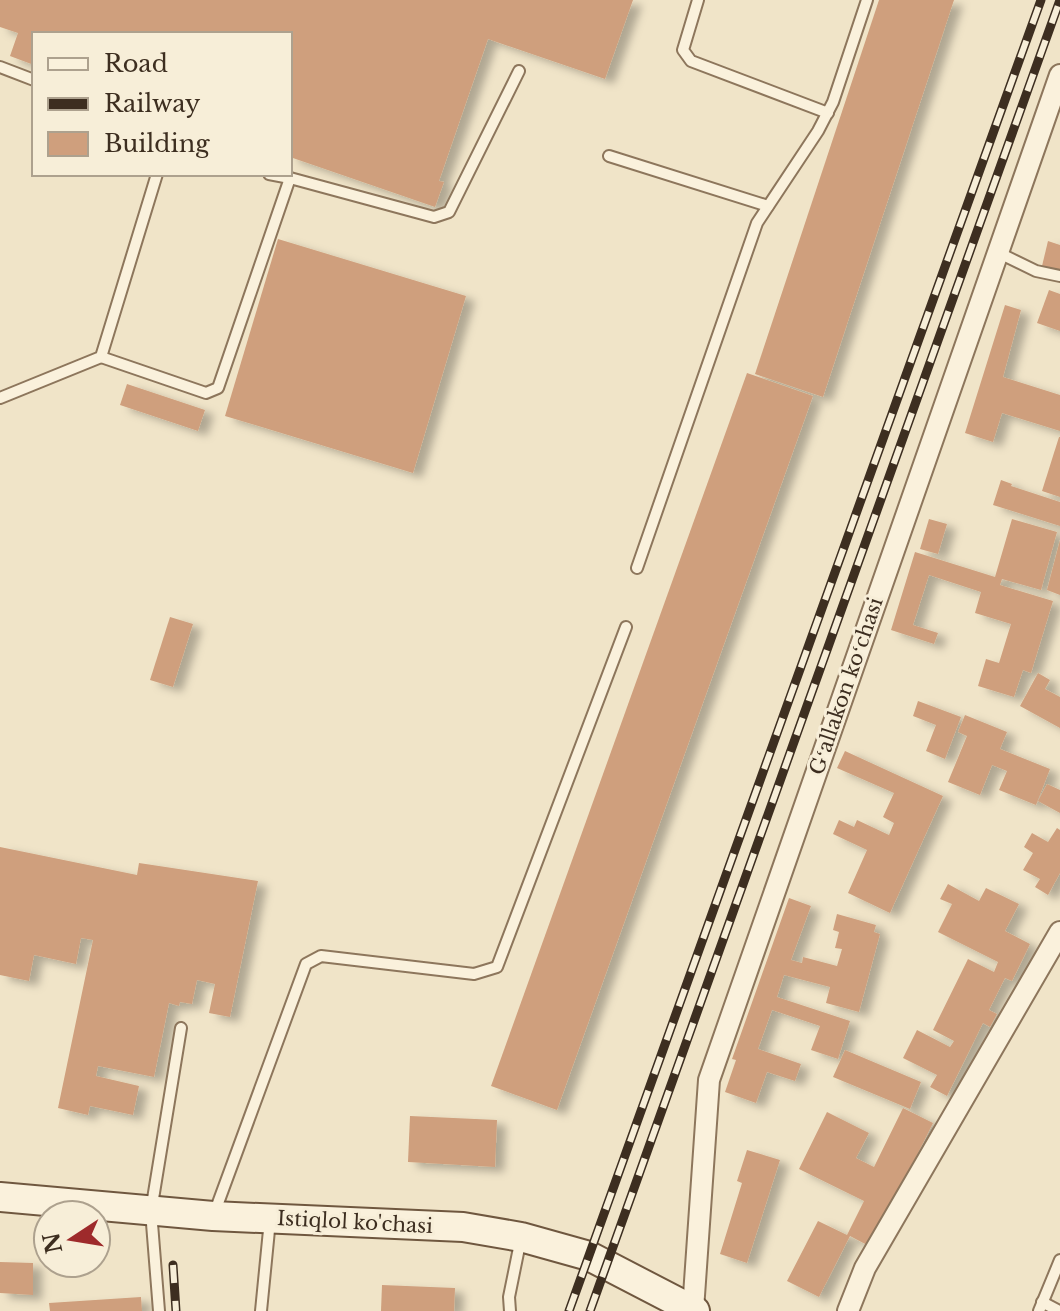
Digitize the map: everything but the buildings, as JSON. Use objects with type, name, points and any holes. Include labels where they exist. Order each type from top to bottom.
[{"type":"main road","name":"Istiqlol ko'chasi","points":[[0,1197],[213,1216],[463,1227],[521,1237],[589,1256],[694,1310]]},
{"type":"street","name":"Gʻallakon koʻchasi","points":[[694,1310],[709,1080],[1060,75]]},
{"type":"street","points":[[848,1311],[865,1268],[1060,932]]},
{"type":"lane","points":[[698,0],[683,50],[691,61],[828,113]]},
{"type":"lane","points":[[637,568],[757,223],[828,113],[867,0]]},
{"type":"lane","points":[[0,67],[32,79]]},
{"type":"lane","points":[[280,176],[434,217],[449,212],[519,71]]},
{"type":"lane","points":[[609,156],[768,206]]},
{"type":"lane","points":[[101,357],[156,176]]},
{"type":"lane","points":[[0,398],[101,357],[206,393],[218,388],[290,178]]},
{"type":"lane","points":[[997,252],[1036,271],[1060,276]]},
{"type":"lane","points":[[213,1216],[306,964],[321,956],[474,974],[497,967],[626,627]]},
{"type":"lane","points":[[159,1311],[151,1211],[181,1028]]},
{"type":"lane","points":[[261,1311],[271,1218]]},
{"type":"lane","points":[[510,1311],[509,1297],[521,1237]]},
{"type":"lane","points":[[1059,1311],[1040,1307],[1060,1260]]},
{"type":"railway","points":[[569,1311],[1041,0]]},
{"type":"railway","points":[[590,1311],[1060,0]]},
{"type":"railway","points":[[173,1265],[176,1311]]}]
